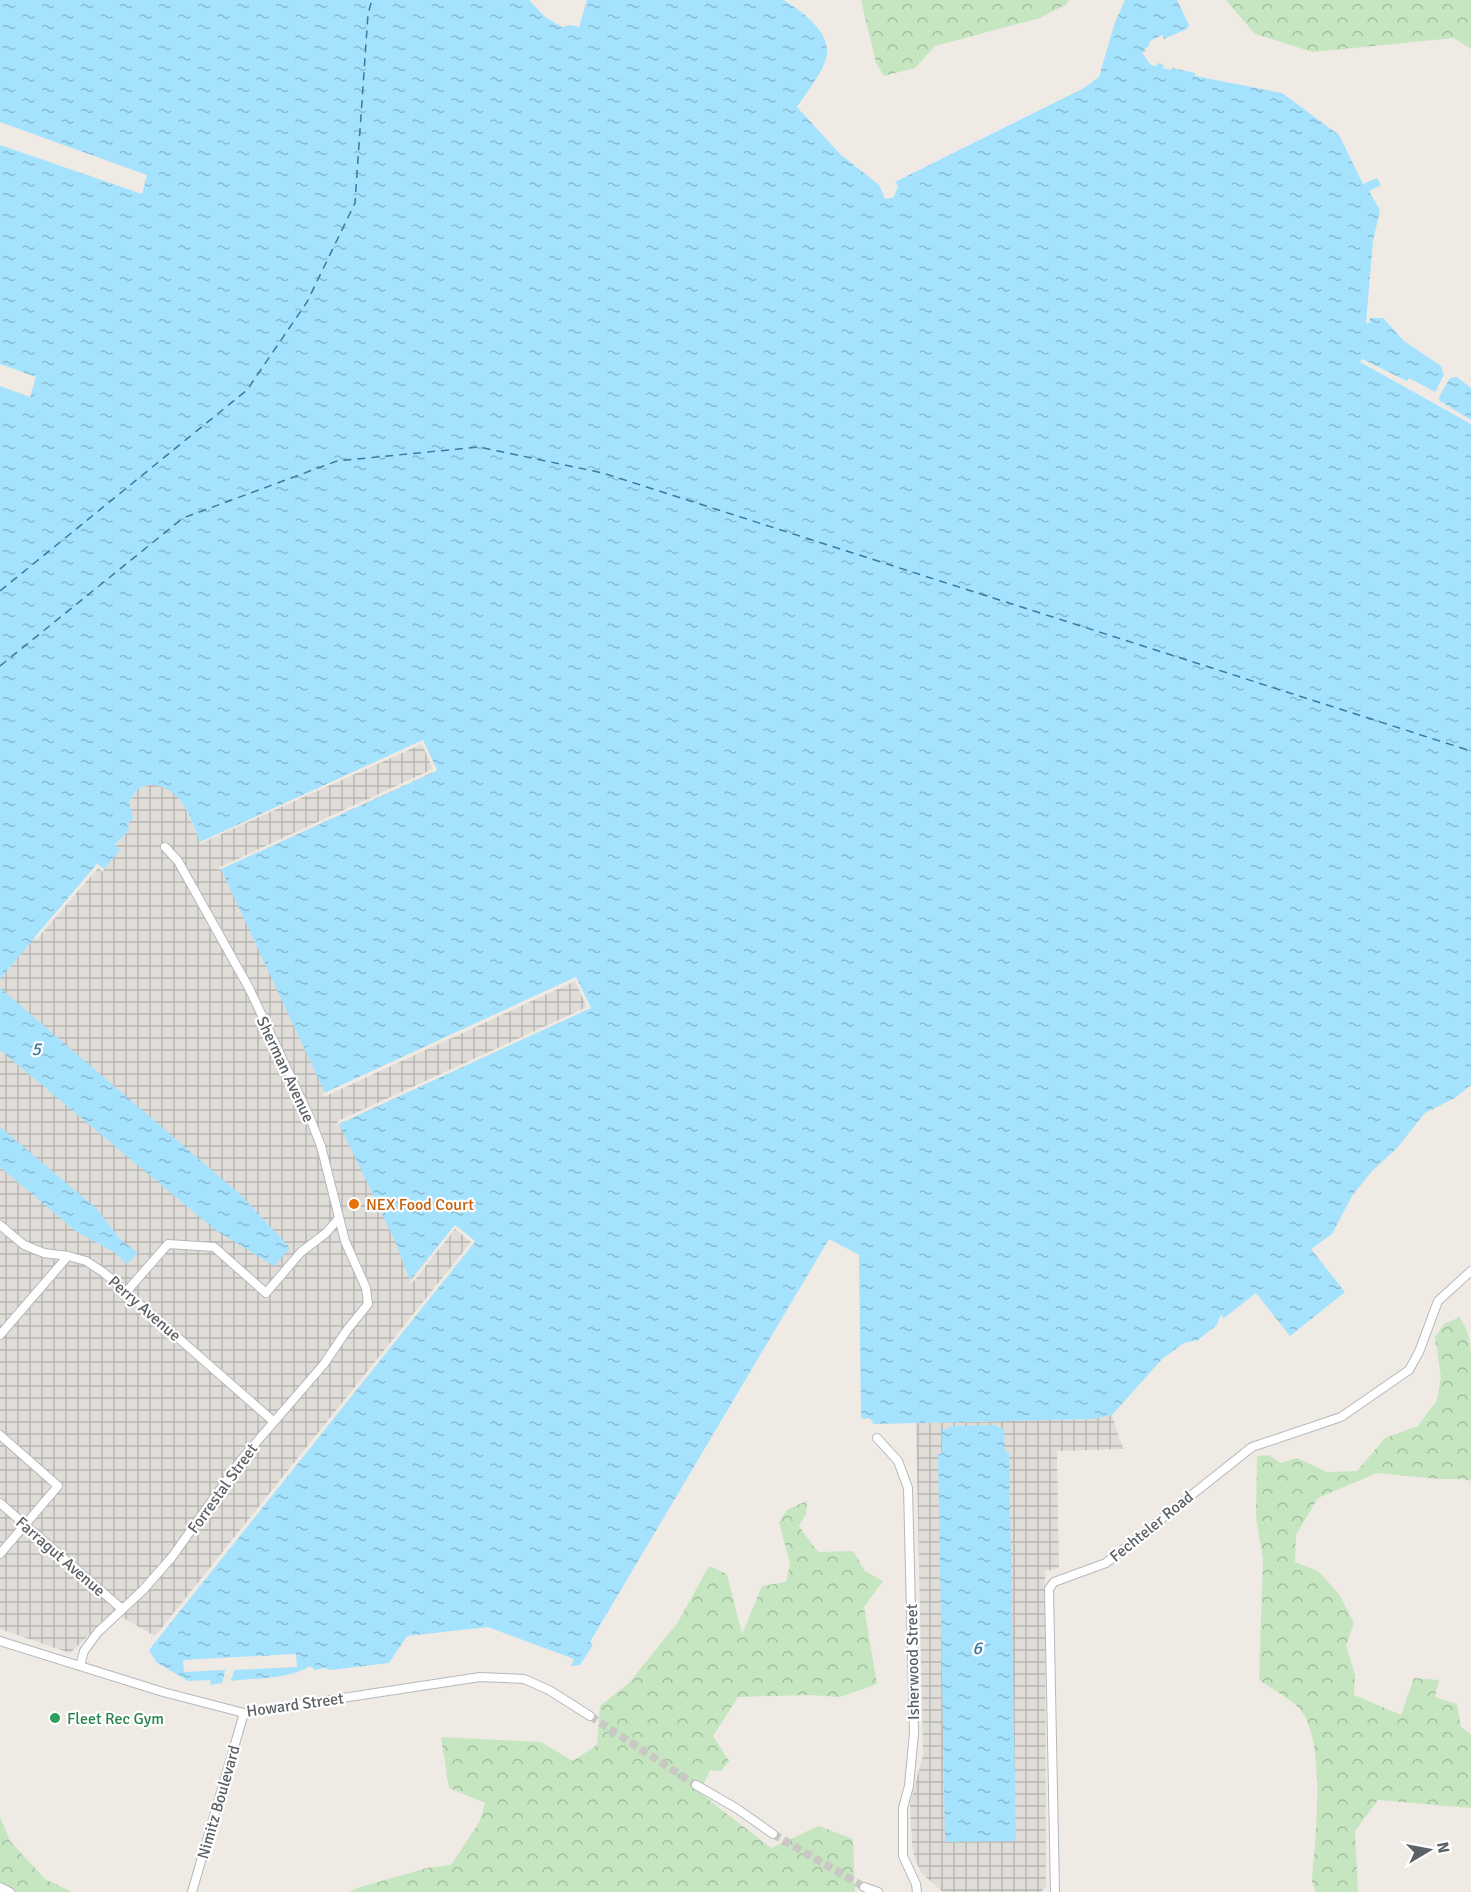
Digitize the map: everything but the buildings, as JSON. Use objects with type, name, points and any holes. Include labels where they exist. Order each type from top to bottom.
[{"type":"street","name":"Sherman Avenue","points":[[165,847],[178,861],[249,988],[321,1146],[345,1240],[366,1288],[368,1304],[366,1308]]},
{"type":"street","points":[[126,1292],[168,1244],[214,1247],[266,1293],[301,1252],[326,1233],[339,1218]]},
{"type":"street","name":"Perry Avenue","points":[[0,1225],[24,1245],[44,1253],[86,1261],[103,1272],[273,1421]]},
{"type":"street","points":[[0,1335],[68,1256]]},
{"type":"street","name":"Fechteler Road","points":[[1055,1892],[1049,1589],[1054,1582],[1106,1563],[1252,1447],[1341,1417],[1409,1370],[1419,1352],[1438,1301],[1471,1271]]},
{"type":"street","name":"Forrestal Street","points":[[80,1666],[84,1651],[98,1632],[143,1590],[172,1557],[241,1460],[324,1364],[347,1330],[366,1308]]},
{"type":"street","points":[[0,1436],[58,1486],[0,1554]]},
{"type":"street","name":"Isherwood Street","points":[[877,1438],[898,1461],[908,1488],[914,1733],[909,1786],[903,1808],[903,1856],[916,1884],[916,1892]]},
{"type":"street","name":"Farragut Avenue","points":[[0,1503],[123,1609]]},
{"type":"street","name":"Howard Street","points":[[0,1641],[163,1692],[244,1713],[480,1677],[524,1679],[549,1690],[590,1716]]},
{"type":"street","name":"Nimitz Boulevard","points":[[192,1892],[244,1713]]},
{"type":"street","points":[[696,1785],[736,1808],[773,1834]]},
{"type":"street","points":[[0,1887],[10,1892]]},
{"type":"street","points":[[864,1887],[878,1892]]},
{"type":"shaded area","points":[[423,740],[576,977],[591,1008],[395,1241],[410,1280],[455,1225],[475,1241],[158,1638],[113,1612],[70,1653],[0,1629],[0,979],[97,864],[120,850],[115,846],[130,829],[127,825],[131,813],[129,802],[139,788],[156,785],[169,789],[175,794],[184,805],[200,841]]},
{"type":"shaded area","points":[[1112,1415],[1123,1449],[1057,1451],[1059,1568],[1045,1571],[1046,1886],[1041,1892],[943,1892],[921,1873],[912,1845],[910,1804],[923,1755],[916,1423],[1093,1419]]},
{"type":"green space","points":[[861,0],[1069,0],[1067,4],[1040,18],[935,46],[915,68],[884,76],[876,63]]},
{"type":"green space","points":[[1226,0],[1471,0],[1471,49],[1454,38],[1313,52],[1255,34]]},
{"type":"green space","points":[[1460,1317],[1468,1333],[1471,1352],[1471,1481],[1377,1473],[1318,1498],[1296,1535],[1295,1562],[1318,1571],[1339,1594],[1354,1623],[1346,1646],[1355,1674],[1354,1695],[1401,1715],[1414,1678],[1439,1680],[1435,1697],[1457,1704],[1461,1727],[1471,1734],[1471,1808],[1378,1800],[1355,1831],[1358,1892],[1316,1892],[1312,1882],[1317,1817],[1314,1744],[1308,1724],[1300,1709],[1259,1680],[1263,1560],[1256,1517],[1257,1456],[1269,1455],[1281,1463],[1297,1458],[1327,1472],[1357,1471],[1385,1438],[1418,1426],[1437,1400],[1441,1377],[1435,1337],[1444,1324]]},
{"type":"green space","points":[[807,1501],[806,1514],[799,1526],[818,1552],[853,1551],[865,1571],[883,1581],[864,1607],[877,1684],[840,1697],[809,1695],[738,1697],[713,1736],[729,1761],[721,1771],[710,1770],[700,1793],[771,1848],[819,1826],[853,1839],[855,1892],[349,1892],[427,1868],[451,1865],[480,1821],[485,1803],[449,1788],[441,1737],[541,1742],[573,1761],[597,1745],[600,1706],[629,1683],[678,1622],[709,1566],[727,1574],[742,1634],[762,1586],[786,1582],[790,1564],[779,1522],[788,1509]]},
{"type":"green space","points":[[0,1816],[10,1841],[45,1879],[72,1892],[0,1892]]},
{"type":"water","points":[[0,0],[529,0],[545,17],[562,27],[570,25],[579,27],[587,0],[783,0],[808,17],[822,33],[826,42],[825,62],[797,107],[840,154],[879,185],[885,199],[894,197],[898,186],[895,182],[1084,88],[1099,77],[1115,22],[1125,0],[1177,0],[1189,25],[1187,29],[1164,39],[1162,35],[1150,41],[1148,47],[1144,48],[1146,51],[1142,53],[1151,65],[1156,66],[1158,63],[1164,65],[1163,68],[1195,73],[1195,76],[1282,93],[1339,135],[1363,184],[1377,178],[1381,185],[1369,191],[1380,210],[1373,241],[1366,323],[1370,323],[1370,318],[1383,318],[1404,341],[1441,366],[1444,375],[1435,392],[1409,378],[1407,381],[1362,359],[1360,362],[1471,424],[1471,1085],[1455,1098],[1425,1113],[1397,1148],[1372,1171],[1352,1196],[1332,1234],[1311,1249],[1345,1292],[1290,1336],[1256,1293],[1223,1319],[1222,1315],[1220,1316],[1217,1325],[1198,1340],[1184,1343],[1162,1359],[1112,1415],[1093,1419],[873,1424],[872,1420],[861,1417],[859,1255],[829,1239],[590,1642],[593,1645],[580,1665],[571,1666],[574,1659],[488,1627],[407,1636],[389,1663],[331,1670],[324,1668],[315,1670],[310,1666],[283,1676],[231,1681],[231,1678],[224,1676],[222,1683],[211,1685],[210,1680],[188,1681],[156,1662],[149,1650],[158,1638],[475,1242],[455,1225],[410,1280],[395,1241],[339,1124],[590,1008],[576,977],[325,1093],[221,869],[437,771],[423,740],[200,842],[189,815],[179,799],[164,788],[145,785],[129,802],[133,818],[127,825],[130,829],[115,845],[120,850],[104,869],[97,864],[0,979],[0,386],[30,397],[36,377],[0,364],[0,145],[142,194],[147,175],[0,122]]},
{"type":"water","points":[[1457,377],[1471,388],[1471,420],[1440,401],[1439,397],[1450,378]]},
{"type":"water","name":"5","points":[[0,988],[242,1196],[290,1248],[274,1266],[214,1229],[0,1050]]},
{"type":"water","points":[[0,1127],[97,1209],[120,1239],[138,1253],[127,1264],[114,1252],[77,1232],[0,1167]]},
{"type":"water","name":"6","points":[[997,1425],[998,1428],[1004,1428],[1005,1452],[1009,1452],[1016,1841],[945,1842],[938,1454],[942,1454],[942,1429],[949,1429],[949,1426]]},
{"type":"pier","points":[[423,740],[437,770],[218,870],[220,867],[433,769],[422,744],[199,844],[200,842]]},
{"type":"pier","points":[[97,864],[104,869],[103,872],[98,868],[36,940],[34,938]]},
{"type":"pier","points":[[576,977],[591,1008],[336,1125],[338,1121],[587,1007],[575,981],[326,1096],[322,1094]]},
{"type":"pier","points":[[455,1225],[475,1241],[149,1650],[148,1647],[155,1636],[471,1242],[455,1229],[413,1282],[409,1283]]},
{"type":"pier","points":[[296,1654],[297,1667],[234,1670],[232,1678],[224,1676],[225,1670],[184,1672],[183,1660]]},
{"type":"ferry route","points":[[0,591],[247,390],[307,302],[355,203],[368,14],[372,0]]},
{"type":"ferry route","points":[[0,666],[183,518],[337,461],[479,447],[603,473],[1471,751]]},
{"type":"tunnel","points":[[590,1716],[696,1785]]},
{"type":"tunnel","points":[[773,1834],[864,1887]]},
{"type":"place","name":"NEX Food Court","points":[[354,1204]]},
{"type":"place","name":"Fleet Rec Gym","points":[[55,1718]]}]
